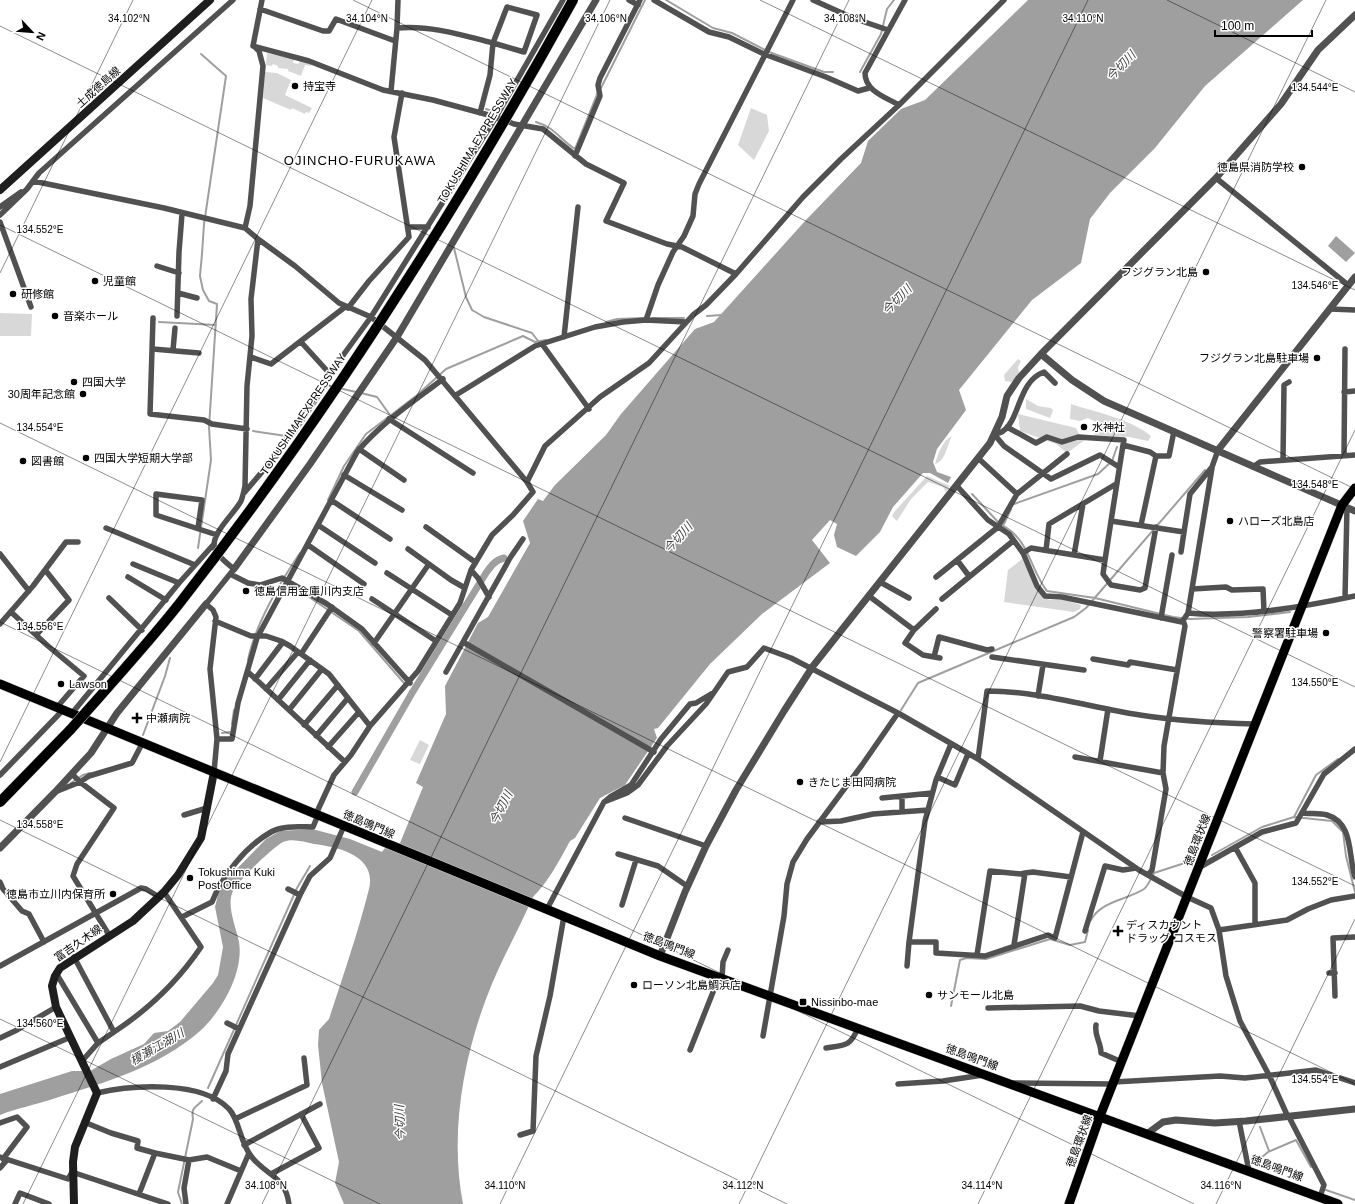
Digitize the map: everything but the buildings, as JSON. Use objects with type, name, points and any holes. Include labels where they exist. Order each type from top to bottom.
[{"type":"highway","name":"TOKUSHIMA EXPRESSWAY","points":[[0,802],[71,729],[177,606],[273,478],[385,314],[530,76],[574,0]]},
{"type":"main road","name":"土成徳島線","points":[[0,190],[210,0]]},
{"type":"main road","name":"徳島環状線","points":[[1069,1204],[1100,1116],[1200,867],[1255,724],[1344,506],[1355,488]]},
{"type":"main road","name":"徳島鳴門線","points":[[0,684],[65,709],[317,815],[343,829],[361,832],[660,956],[1148,1133],[1338,1204]]},
{"type":"main road","name":"富吉久木線","points":[[96,1091],[56,1007],[52,992],[56,973],[74,957],[133,921],[162,895],[178,875],[201,838],[214,772]]},
{"type":"main road","points":[[74,1204],[72,1172],[75,1147],[96,1091]]},
{"type":"street","points":[[0,215],[27,189],[39,173],[233,0]]},
{"type":"street","points":[[253,46],[262,0]]},
{"type":"street","points":[[391,91],[398,0]]},
{"type":"street","points":[[244,493],[256,480],[288,436],[371,317],[388,287],[428,227],[496,117],[563,0]]},
{"type":"street","points":[[0,848],[56,792],[77,778],[117,713],[232,571],[360,393],[397,337],[446,251],[523,125],[596,0]]},
{"type":"street","points":[[575,156],[600,96],[600,78],[639,2],[629,0]]},
{"type":"street","points":[[654,0],[686,17],[709,32],[729,37],[858,91],[869,88]]},
{"type":"street","points":[[647,318],[658,285],[693,216],[695,194],[699,184],[765,52],[793,0]]},
{"type":"street","points":[[813,0],[885,28]]},
{"type":"street","points":[[899,105],[869,88],[865,78],[865,73],[885,28],[905,0]]},
{"type":"street","points":[[527,482],[545,446],[589,409],[600,397],[649,363],[686,322],[706,305],[736,274],[808,192],[899,105],[1004,0]]},
{"type":"street","points":[[397,28],[416,26],[445,31],[494,43],[524,52],[537,15],[507,6],[494,43],[490,75],[480,112]]},
{"type":"street","points":[[260,9],[323,31],[329,31],[336,19],[395,41]]},
{"type":"street","points":[[660,956],[687,886],[706,846],[740,783],[784,711],[812,668],[978,458],[994,434],[1002,417],[1007,396],[1019,378],[1040,354],[1216,178],[1280,104],[1318,50],[1355,14]]},
{"type":"street","points":[[253,46],[309,61],[383,90],[402,93],[480,112],[514,124],[532,125],[548,132],[586,164],[624,183],[606,221],[697,254],[736,274]]},
{"type":"street","points":[[245,228],[250,206],[263,66],[259,50],[253,46]]},
{"type":"street","points":[[251,357],[271,364],[301,342],[347,307],[409,237],[409,227],[394,137],[402,93]]},
{"type":"street","points":[[1216,178],[1348,285]]},
{"type":"street","points":[[32,181],[164,208],[182,214],[245,228],[347,307],[371,317],[421,356],[456,395],[527,482],[533,492],[518,511],[492,535],[471,570],[460,603],[410,683],[370,726],[330,781],[313,827],[293,826],[271,831],[230,869],[218,887],[212,902],[182,917]]},
{"type":"street","points":[[0,207],[27,189]]},
{"type":"street","points":[[565,335],[578,207]]},
{"type":"street","points":[[177,316],[182,214]]},
{"type":"street","points":[[0,222],[31,307]]},
{"type":"street","points":[[409,227],[428,227]]},
{"type":"street","points":[[258,239],[251,299],[251,357],[247,386],[246,476],[244,493],[241,502],[217,534],[214,544],[215,550],[232,571],[248,583],[260,585],[285,579],[332,607],[362,629],[410,683]]},
{"type":"street","points":[[157,266],[179,273]]},
{"type":"street","points":[[1148,875],[1152,870],[1166,789],[1163,773],[1164,746],[1185,626],[1184,620],[1188,613],[1212,467],[1218,450],[1355,277]]},
{"type":"street","points":[[178,293],[197,298]]},
{"type":"street","points":[[1330,309],[1355,310]]},
{"type":"street","points":[[153,318],[150,414],[204,420],[209,423],[247,429]]},
{"type":"street","points":[[456,395],[529,349],[565,335],[602,326],[647,318],[686,322]]},
{"type":"street","points":[[173,350],[175,328]]},
{"type":"street","points":[[301,342],[330,374]]},
{"type":"street","points":[[542,344],[589,409]]},
{"type":"street","points":[[153,349],[199,353]]},
{"type":"street","points":[[1344,455],[1345,349]]},
{"type":"street","points":[[1040,354],[1088,393],[1104,401],[1355,511]]},
{"type":"street","points":[[994,434],[1004,431],[1011,422],[1022,395],[1038,375],[1044,372],[1055,384]]},
{"type":"street","points":[[217,739],[232,739],[238,703],[248,672],[255,637],[285,579],[308,545],[359,449],[371,435],[389,419],[440,377]]},
{"type":"street","points":[[1283,460],[1284,385],[1289,382]]},
{"type":"street","points":[[1344,392],[1355,391]]},
{"type":"street","points":[[389,419],[473,473]]},
{"type":"street","points":[[1007,427],[1036,443],[1047,437],[1062,442],[1078,437],[1124,440],[1103,574],[1111,585],[1140,590],[1145,588],[1156,527]]},
{"type":"street","points":[[1123,445],[1150,452],[1156,456],[1169,456],[1174,431]]},
{"type":"street","points":[[994,434],[1004,446],[1051,479],[1100,455],[1119,467]]},
{"type":"street","points":[[359,449],[404,480]]},
{"type":"street","points":[[936,577],[998,527],[1017,494],[1067,454]]},
{"type":"street","points":[[1253,467],[1260,462],[1355,455]]},
{"type":"street","points":[[1142,525],[1156,456]]},
{"type":"street","points":[[978,458],[1017,494]]},
{"type":"street","points":[[1181,552],[1190,494],[1212,467]]},
{"type":"street","points":[[344,475],[402,510]]},
{"type":"street","points":[[1046,550],[1049,524],[1116,484]]},
{"type":"street","points":[[957,486],[988,520],[1009,534],[1023,553],[1037,586],[1045,596],[1062,597],[1182,622],[1184,620]]},
{"type":"street","points":[[200,529],[202,500],[156,494],[156,515],[200,529],[217,534]]},
{"type":"street","points":[[331,500],[390,539]]},
{"type":"street","points":[[1074,555],[1083,504]]},
{"type":"street","points":[[1344,506],[1345,598]]},
{"type":"street","points":[[1111,521],[1184,532]]},
{"type":"street","points":[[318,526],[375,563]]},
{"type":"street","points":[[426,527],[475,562]]},
{"type":"street","points":[[106,528],[194,565]]},
{"type":"street","points":[[446,672],[465,643],[489,597],[523,540]]},
{"type":"street","points":[[942,600],[969,576],[1013,541]]},
{"type":"street","points":[[0,624],[46,571],[66,542],[78,542]]},
{"type":"street","points":[[0,775],[142,630],[194,565],[214,544]]},
{"type":"street","points":[[308,545],[364,584]]},
{"type":"street","points":[[1023,553],[1031,548],[1105,560]]},
{"type":"street","points":[[408,549],[465,588]]},
{"type":"street","points":[[0,554],[29,592]]},
{"type":"street","points":[[1161,618],[1172,555]]},
{"type":"street","points":[[957,560],[969,576]]},
{"type":"street","points":[[133,564],[179,583]]},
{"type":"street","points":[[374,643],[429,564]]},
{"type":"street","points":[[471,570],[478,578],[489,597]]},
{"type":"street","points":[[36,635],[69,600],[46,571]]},
{"type":"street","points":[[387,573],[452,616]]},
{"type":"street","points":[[128,577],[166,600]]},
{"type":"street","points":[[880,582],[909,598]]},
{"type":"street","points":[[1192,589],[1226,587],[1232,590],[1263,588],[1264,611]]},
{"type":"street","points":[[869,596],[914,630]]},
{"type":"street","points":[[1188,613],[1207,615],[1264,611],[1355,596]]},
{"type":"street","points":[[109,598],[142,630]]},
{"type":"street","points":[[372,599],[436,641]]},
{"type":"street","points":[[206,604],[215,614],[210,669],[217,739],[214,772]]},
{"type":"street","points":[[266,689],[299,653],[332,607]]},
{"type":"street","points":[[936,609],[914,630],[905,643],[923,655],[940,658]]},
{"type":"street","points":[[11,612],[84,676],[65,709]]},
{"type":"street","points":[[215,621],[255,637],[266,636],[284,642],[322,669],[338,685],[370,726]]},
{"type":"street","points":[[934,657],[939,637],[988,650],[992,649]]},
{"type":"street","points":[[255,679],[284,642]]},
{"type":"street","points":[[465,643],[652,751]]},
{"type":"street","points":[[604,802],[627,793],[638,786],[667,746],[706,704],[728,672],[746,668],[764,648],[812,668],[898,713],[978,759],[1136,868],[1187,897],[1211,908],[1218,930],[1226,976],[1240,1021],[1324,1185],[1320,1197]]},
{"type":"street","points":[[992,657],[1084,670]]},
{"type":"street","points":[[1093,659],[1128,665],[1130,662],[1177,670]]},
{"type":"street","points":[[278,700],[310,660]]},
{"type":"street","points":[[1038,696],[1043,665]]},
{"type":"street","points":[[289,710],[322,669]]},
{"type":"street","points":[[248,672],[345,762]]},
{"type":"street","points":[[304,725],[338,685]]},
{"type":"street","points":[[978,759],[987,691],[1011,691],[1169,719],[1195,722],[1255,724]]},
{"type":"street","points":[[545,909],[604,802],[610,797],[631,786],[652,751],[690,704],[696,703],[713,692]]},
{"type":"street","points":[[316,736],[348,698]]},
{"type":"street","points":[[1100,761],[1108,709]]},
{"type":"street","points":[[328,747],[359,712]]},
{"type":"street","points":[[763,1036],[784,916],[789,877],[793,862],[819,822],[862,766],[898,713]]},
{"type":"street","points":[[56,792],[77,778],[89,776],[132,763],[143,742]]},
{"type":"street","points":[[907,966],[909,942],[928,810],[937,777],[951,744]]},
{"type":"street","points":[[1200,867],[1262,832],[1296,823],[1324,774],[1355,749]]},
{"type":"street","points":[[937,777],[955,785],[968,754]]},
{"type":"street","points":[[1075,757],[1163,773]]},
{"type":"street","points":[[77,778],[114,808],[77,864],[73,876],[109,935]]},
{"type":"street","points":[[882,798],[932,793]]},
{"type":"street","points":[[902,796],[902,812]]},
{"type":"street","points":[[184,815],[207,808]]},
{"type":"street","points":[[819,822],[841,822],[873,814],[928,810]]},
{"type":"street","points":[[1302,813],[1326,815],[1336,818],[1344,825],[1355,877]]},
{"type":"street","points":[[625,818],[706,846]]},
{"type":"street","points":[[213,1099],[226,1071],[228,1054],[238,1028],[294,892],[325,864],[343,829]]},
{"type":"street","points":[[909,942],[936,942],[936,953],[985,956],[1014,945],[1048,935],[1055,938],[1083,832]]},
{"type":"street","points":[[1235,847],[1255,883],[1255,924]]},
{"type":"street","points":[[618,854],[658,866],[687,886]]},
{"type":"street","points":[[622,905],[636,860]]},
{"type":"street","points":[[1085,931],[1105,866],[1123,870],[1136,868]]},
{"type":"street","points":[[977,955],[990,870],[1021,874],[1034,872],[1071,877]]},
{"type":"street","points":[[1014,945],[1025,873]]},
{"type":"street","points":[[0,882],[3,889],[22,911],[29,914],[44,942]]},
{"type":"street","points":[[0,966],[141,888],[162,895],[182,917],[201,947],[184,971],[162,994],[98,1043],[82,1060]]},
{"type":"street","points":[[1218,930],[1287,920],[1308,909],[1331,900],[1355,896]]},
{"type":"street","points":[[520,1135],[533,1131],[536,1056],[550,996],[564,916]]},
{"type":"street","points":[[1335,996],[1332,973],[1333,938],[1355,937]]},
{"type":"street","points":[[690,1050],[720,978],[721,961],[728,950]]},
{"type":"street","points":[[962,955],[966,962]]},
{"type":"street","points":[[74,957],[114,1032]]},
{"type":"street","points":[[56,973],[60,977],[98,1043]]},
{"type":"street","points":[[988,1008],[1080,1006],[1099,1011],[1140,1016]]},
{"type":"street","points":[[0,1038],[17,1030],[56,1007]]},
{"type":"street","points":[[228,1024],[238,1028]]},
{"type":"street","points":[[1096,1025],[1095,1033],[1101,1045],[1101,1053],[1122,1062]]},
{"type":"street","points":[[826,1048],[844,1045],[853,1040],[858,1028]]},
{"type":"street","points":[[0,1067],[70,1037]]},
{"type":"street","points":[[235,1120],[307,1085],[304,1058]]},
{"type":"street","points":[[1009,1083],[1113,1083],[1220,1076],[1245,1078],[1316,1070],[1355,1083]]},
{"type":"street","points":[[898,1084],[943,1081],[987,1075]]},
{"type":"street","points":[[96,1091],[136,1086],[162,1087],[197,1092],[213,1099],[228,1108],[235,1120],[244,1145],[249,1153],[257,1163],[281,1182],[287,1192],[289,1204]]},
{"type":"street","points":[[244,1145],[320,1104]]},
{"type":"street","points":[[1148,1133],[1159,1124],[1171,1120],[1215,1122],[1240,1121],[1355,1109]]},
{"type":"street","points":[[271,1174],[319,1148],[301,1114]]},
{"type":"street","points":[[0,1123],[17,1117],[27,1127],[3,1159],[0,1168]]},
{"type":"street","points":[[1240,1121],[1249,1171]]},
{"type":"street","points":[[84,1122],[111,1133],[138,1141],[138,1148],[186,1159],[207,1157],[241,1171]]},
{"type":"street","points":[[139,1194],[155,1153]]},
{"type":"street","points":[[227,1204],[249,1153]]},
{"type":"street","points":[[3,1159],[68,1179],[72,1172],[168,1204]]},
{"type":"street","points":[[186,1159],[184,1188],[186,1204]]},
{"type":"street","points":[[15,1204],[20,1194],[49,1204]]},
{"type":"shaded area","points":[[267,53],[294,59],[293,63],[298,64],[300,61],[311,64],[311,66],[305,65],[301,76],[288,71],[288,69],[278,68],[278,66],[273,64],[272,66],[266,65]]},
{"type":"shaded area","points":[[265,72],[277,73],[291,80],[285,95],[312,108],[309,113],[306,112],[305,114],[292,108],[291,110],[263,98]]},
{"type":"shaded area","points":[[751,108],[767,115],[769,131],[754,160],[738,145]]},
{"type":"shaded area","points":[[0,313],[32,314],[31,336],[0,336]]},
{"type":"shaded area","points":[[1018,359],[1021,361],[1018,367],[1019,373],[1012,382],[1005,381],[1004,375]]},
{"type":"shaded area","points":[[1026,399],[1038,406],[1051,408],[1053,410],[1050,418],[1026,409]]},
{"type":"shaded area","points":[[1071,404],[1123,420],[1151,436],[1148,441],[1129,437],[1095,435],[1094,433],[1099,434],[1102,425],[1088,418],[1080,421],[1070,419]]},
{"type":"shaded area","points":[[1018,414],[1076,428],[1079,434],[1089,437],[1067,453],[1056,444],[1020,431]]},
{"type":"shaded area","points":[[952,436],[942,460],[935,464],[943,444]]},
{"type":"shaded area","points":[[927,476],[950,486],[946,492],[943,487],[928,482],[911,499],[897,521],[892,516],[895,511]]},
{"type":"shaded area","points":[[1022,559],[1043,597],[1050,600],[1064,600],[1081,605],[1080,609],[1074,612],[1004,602],[1008,570]]},
{"type":"shaded area","points":[[420,740],[429,745],[420,764],[410,760]]},
{"type":"water","points":[[1028,0],[1303,0],[1205,86],[1155,148],[1110,193],[1090,219],[1081,263],[1032,300],[959,390],[966,410],[937,449],[933,462],[937,472],[951,477],[948,483],[930,473],[923,473],[893,507],[880,532],[856,556],[837,547],[834,535],[837,524],[830,520],[812,540],[830,563],[762,614],[710,664],[658,728],[654,729],[657,738],[625,785],[600,798],[575,838],[570,841],[549,878],[533,897],[486,999],[470,1049],[458,1127],[459,1179],[463,1204],[344,1204],[335,1183],[339,1162],[322,1083],[318,1045],[319,1030],[329,1019],[360,922],[369,889],[370,878],[367,868],[362,861],[354,855],[324,845],[294,840],[283,842],[264,857],[236,886],[231,897],[231,909],[239,942],[240,954],[238,966],[230,990],[223,1002],[216,1013],[200,1031],[167,1055],[111,1080],[0,1115],[0,1094],[72,1071],[82,1071],[85,1074],[111,1059],[144,1044],[154,1033],[168,1031],[180,1022],[218,975],[223,947],[215,907],[218,895],[224,882],[266,839],[280,831],[312,829],[350,839],[382,852],[385,848],[400,843],[423,787],[416,783],[446,714],[445,686],[478,623],[488,617],[530,543],[523,521],[538,499],[543,501],[555,485],[606,435],[621,414],[695,329],[714,322],[806,220],[861,163],[868,141],[901,109],[925,100]]},
{"type":"water","points":[[1336,236],[1355,253],[1346,262],[1328,246]]},
{"type":"waterway","points":[[601,88],[645,0]]},
{"type":"waterway","points":[[666,0],[713,28],[732,33],[769,52],[824,72],[833,72]]},
{"type":"waterway","points":[[860,72],[881,34],[887,9],[894,0]]},
{"type":"waterway","points":[[198,548],[211,460],[209,427],[217,304],[209,301],[203,290],[200,276],[204,224],[226,76],[201,54]]},
{"type":"waterway","points":[[536,122],[548,127],[575,149],[598,92]]},
{"type":"waterway","points":[[486,109],[492,111]]},
{"type":"waterway","points":[[454,248],[466,297],[472,310],[484,317],[532,333],[538,341]]},
{"type":"waterway","points":[[707,316],[722,315]]},
{"type":"waterway","points":[[606,322],[617,319],[644,318]]},
{"type":"waterway","points":[[652,318],[684,318]]},
{"type":"waterway","points":[[159,322],[216,325]]},
{"type":"waterway","points":[[328,500],[344,466],[366,434],[416,396],[446,369],[523,336],[535,342],[546,340]]},
{"type":"waterway","points":[[253,431],[293,437],[328,385],[333,387]]},
{"type":"waterway","points":[[339,388],[356,392]]},
{"type":"waterway","points":[[361,393],[377,397],[390,415]]},
{"type":"waterway","points":[[1014,504],[1098,474],[1112,461],[1117,447]]},
{"type":"waterway","points":[[901,710],[918,683],[1074,617],[1086,608],[1205,470]]},
{"type":"waterway","points":[[972,494],[999,523]]},
{"type":"waterway","points":[[1011,509],[1003,526],[1019,539],[1029,556],[1041,583],[1047,591],[1095,598],[1173,617],[1190,619],[1248,617],[1290,612]]},
{"type":"waterway","points":[[248,660],[251,647],[262,618],[284,577],[300,553]]},
{"type":"waterway","points":[[355,792],[412,693],[486,573],[496,562],[504,558]]},
{"type":"waterway","points":[[309,597],[359,631],[404,683]]},
{"type":"waterway","points":[[143,735],[165,676],[170,658]]},
{"type":"waterway","points":[[232,724],[234,710]]},
{"type":"waterway","points":[[222,733],[231,732]]},
{"type":"waterway","points":[[1212,855],[1262,827],[1294,817],[1316,775],[1338,759]]},
{"type":"waterway","points":[[71,783],[83,775],[90,773]]},
{"type":"waterway","points":[[1294,817],[1332,821],[1343,832],[1346,856],[1355,892]]},
{"type":"waterway","points":[[1091,920],[1101,909],[1144,889],[1154,873],[1191,861]]},
{"type":"waterway","points":[[208,1088],[297,888],[310,866]]},
{"type":"waterway","points":[[951,1006],[960,960],[966,958],[986,959],[1050,939],[1070,945],[1085,942],[1088,930]]},
{"type":"waterway","points":[[182,1204],[178,1192],[193,1119],[193,1112],[194,1108],[202,1101]]},
{"type":"waterway","points":[[1260,1127],[1269,1151]]},
{"type":"waterway","points":[[1254,1164],[1268,1152],[1296,1140],[1311,1167]]},
{"type":"waterway","points":[[1326,1190],[1355,1200]]},
{"type":"place","name":"持宝寺","points":[[295,86]]},
{"type":"place","name":"徳島県消防学校","points":[[1302,167]]},
{"type":"place","name":"フジグラン北島","points":[[1206,272]]},
{"type":"place","name":"児童館","points":[[95,281]]},
{"type":"place","name":"研修館","points":[[13,294]]},
{"type":"place","name":"音楽ホール","points":[[55,316]]},
{"type":"place","name":"フジグラン北島駐車場","points":[[1317,358]]},
{"type":"place","name":"四国大学","points":[[74,382]]},
{"type":"place","name":"30周年記念館","points":[[83,394]]},
{"type":"place","name":"水神社","points":[[1084,427]]},
{"type":"place","name":"四国大学短期大学部","points":[[86,458]]},
{"type":"place","name":"図書館","points":[[23,461]]},
{"type":"place","name":"ハローズ北島店","points":[[1230,521]]},
{"type":"place","name":"徳島信用金庫川内支店","points":[[246,591]]},
{"type":"place","name":"警察署駐車場","points":[[1326,633]]},
{"type":"place","name":"Lawson","points":[[61,684]]},
{"type":"place","name":"中瀬病院","points":[[137,718]]},
{"type":"place","name":"きたじま田岡病院","points":[[800,782]]},
{"type":"place","name":"Tokushima Kuki Post Office","points":[[190,878]]},
{"type":"place","name":"徳島市立川内保育所","points":[[113,894]]},
{"type":"place","name":"ディスカウント ドラッグ コスモス","points":[[1118,931]]},
{"type":"place","name":"ローソン北島鯛浜店","points":[[634,985]]},
{"type":"place","name":"サンモール北島","points":[[929,995]]},
{"type":"place","name":"Nissinbo-mae","points":[[803,1002]]},
{"type":"district","name":"OJINCHO-FURUKAWA","points":[[360,160]]},
{"type":"water label","name":"今切川","points":[[1121,66]]},
{"type":"water label","name":"今切川","points":[[897,300]]},
{"type":"water label","name":"今切川","points":[[678,538]]},
{"type":"water label","name":"今切川","points":[[501,808]]},
{"type":"water label","name":"榎瀬江湖川","points":[[157,1047]]},
{"type":"water label","name":"今切川","points":[[400,1123]]}]
